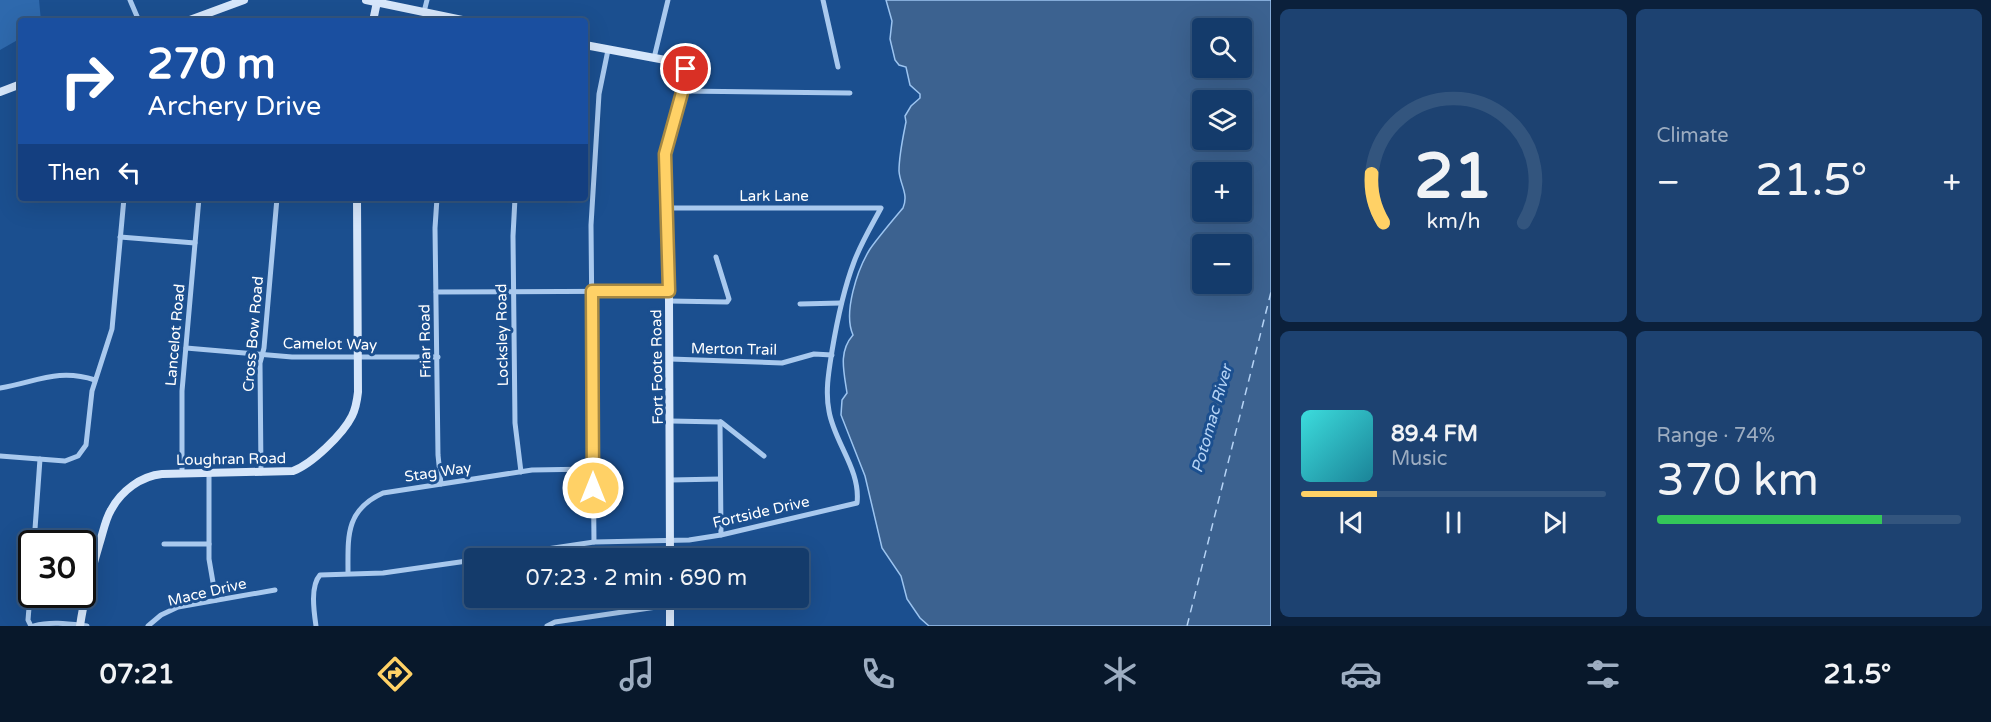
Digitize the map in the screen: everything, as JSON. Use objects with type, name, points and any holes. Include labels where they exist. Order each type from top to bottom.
[{"type":"street","points":[[130,0],[138,18]]},
{"type":"street","points":[[200,18],[244,0]]},
{"type":"street","points":[[366,0],[446,18]]},
{"type":"street","points":[[424,12],[427,0]]},
{"type":"street","points":[[654,58],[668,0]]},
{"type":"street","points":[[823,0],[838,67]]},
{"type":"street","points":[[374,18],[377,2]]},
{"type":"street","name":"Fort Foote Road","points":[[588,46],[676,62],[685,66],[687,73],[666,145],[665,169],[671,422],[670,548]]},
{"type":"street","points":[[594,542],[591,225],[599,94],[608,50]]},
{"type":"street","points":[[0,92],[18,85]]},
{"type":"street","points":[[682,91],[850,93]]},
{"type":"street","points":[[0,456],[70,460],[84,450],[90,401],[112,329],[124,201]]},
{"type":"street","name":"Lancelot Road","points":[[182,473],[182,392],[199,201]]},
{"type":"street","name":"Cross Bow Road","points":[[261,473],[260,363],[277,201]]},
{"type":"street","name":"Loughran Road","points":[[83,626],[84,598],[106,521],[114,505],[129,489],[145,477],[155,474],[293,471],[318,456],[354,413],[357,400],[357,201]]},
{"type":"street","name":"Friar Road","points":[[437,201],[438,455],[441,484]]},
{"type":"street","name":"Locksley Road","points":[[515,201],[515,423],[521,472]]},
{"type":"street","name":"Lark Lane","points":[[667,208],[881,208],[855,260],[841,303]]},
{"type":"street","points":[[120,237],[195,243]]},
{"type":"street","points":[[669,301],[727,302],[729,299],[716,257]]},
{"type":"street","points":[[436,292],[669,291]]},
{"type":"street","points":[[800,304],[841,303],[832,355]]},
{"type":"street","name":"Camelot Way","points":[[186,348],[292,357],[438,357]]},
{"type":"street","name":"Merton Trail","points":[[670,359],[782,363],[814,354],[832,355]]},
{"type":"street","name":"Fortside Drive","points":[[554,548],[594,542],[670,541],[721,535],[857,503],[858,494],[854,477],[829,411],[828,390],[832,355]]},
{"type":"street","points":[[0,388],[63,375],[79,375],[95,380]]},
{"type":"street","points":[[671,422],[720,422],[764,456]]},
{"type":"street","points":[[720,422],[721,535]]},
{"type":"street","points":[[35,530],[40,459]]},
{"type":"street","name":"Stag Way","points":[[348,573],[350,529],[353,519],[362,506],[383,493],[521,472],[593,469]]},
{"type":"street","points":[[209,474],[210,571],[216,600]]},
{"type":"street","points":[[671,480],[720,479]]},
{"type":"street","points":[[164,544],[209,544]]},
{"type":"street","points":[[316,626],[315,586],[317,579],[324,574],[383,573],[464,561]]},
{"type":"street","name":"Mace Drive","points":[[148,626],[161,615],[178,607],[275,590]]},
{"type":"street","points":[[29,608],[28,620],[32,626],[43,623],[83,626]]},
{"type":"street","points":[[547,626],[555,622],[596,617],[638,608]]},
{"type":"street","points":[[670,608],[670,626]]},
{"type":"street","points":[[596,617],[597,626]]},
{"type":"shaded area","points":[[0,0],[39,0],[41,18],[18,18],[18,40],[0,50]]},
{"type":"water","name":"Potomac River","points":[[886,0],[1271,0],[1271,626],[929,626],[920,618],[907,599],[901,576],[882,548],[865,476],[841,415],[842,400],[847,393],[844,370],[845,348],[853,335],[850,315],[853,292],[860,268],[870,249],[905,203],[899,171],[905,116],[920,98],[920,94],[910,85],[906,67],[899,65],[895,60],[890,39],[892,21]]},
{"type":"ferry route","points":[[1187,626],[1271,292]]},
{"type":"route","points":[[593,488],[592,291],[669,291],[665,154],[686,78],[686,69]]}]
